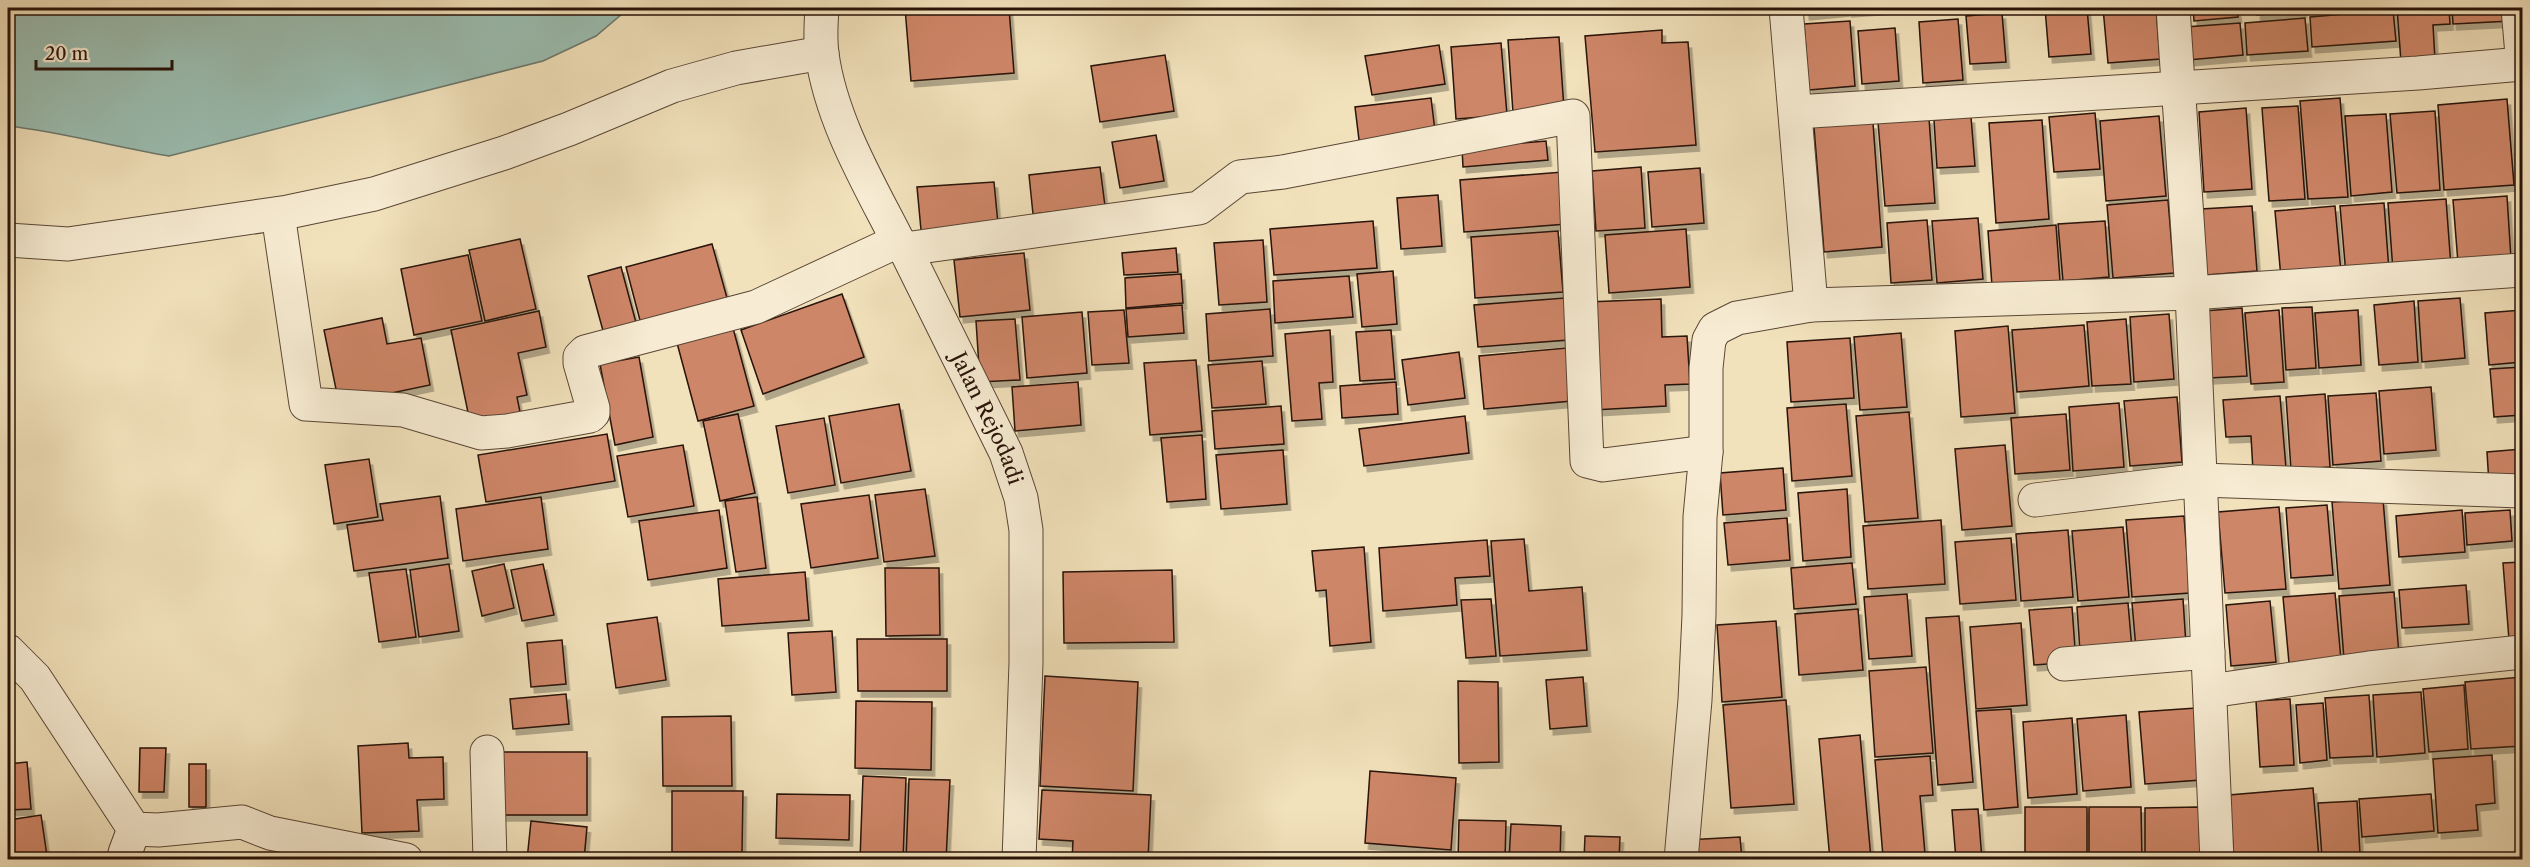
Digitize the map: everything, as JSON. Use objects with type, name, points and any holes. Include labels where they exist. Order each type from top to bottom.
[{"type":"street","name":"Jalan Rejodadi","points":[[822,8],[822,53],[836,108],[863,171],[1006,453],[1021,498],[1026,530],[1026,663],[1018,860]]},
{"type":"street","points":[[1786,8],[1811,305]]},
{"type":"street","points":[[2173,8],[2192,292],[2217,860]]},
{"type":"street","points":[[2518,8],[2523,55]]},
{"type":"street","points":[[8,240],[68,244],[278,213],[374,194],[437,175],[569,129],[672,86],[736,68],[822,53]]},
{"type":"street","points":[[1796,112],[2418,73],[2523,64]]},
{"type":"street","points":[[278,213],[306,404],[403,410],[481,433],[507,431],[590,416],[593,408],[580,363],[580,357],[585,352],[756,307],[901,245],[1199,208],[1240,177],[1283,172],[1573,116],[1587,461],[1603,465],[1706,452]]},
{"type":"street","points":[[1680,860],[1695,700],[1700,517],[1706,452],[1706,368],[1709,340],[1715,329],[1737,318],[1811,305],[2192,292],[2523,270]]},
{"type":"street","points":[[2035,500],[2201,480],[2523,491]]},
{"type":"street","points":[[8,651],[35,678],[130,844],[158,830],[242,822],[270,833],[406,860]]},
{"type":"street","points":[[2064,664],[2208,652]]},
{"type":"street","points":[[2210,692],[2369,668],[2523,652]]},
{"type":"street","points":[[487,752],[490,860]]},
{"type":"shaded area","points":[[8,8],[629,8],[596,36],[543,61],[169,156],[8,126]]},
{"type":"building","points":[[905,8],[1009,8],[1014,73],[911,81]]},
{"type":"building","points":[[1805,8],[1846,8],[1846,10],[1806,14]]},
{"type":"building","points":[[1848,8],[1891,8],[1848,11]]},
{"type":"building","points":[[2045,8],[2087,8],[2091,54],[2049,57]]},
{"type":"building","points":[[2103,8],[2156,8],[2160,59],[2108,63]]},
{"type":"building","points":[[2193,8],[2237,8],[2238,17],[2194,21]]},
{"type":"building","points":[[2257,8],[2302,8],[2303,11],[2257,15]]},
{"type":"building","points":[[2397,8],[2449,8],[2450,24],[2433,25],[2435,60],[2401,62]]},
{"type":"building","points":[[2452,8],[2510,8],[2511,21],[2453,24]]},
{"type":"building","points":[[2393,10],[2396,41],[2312,47],[2310,17]]},
{"type":"building","points":[[2002,13],[2006,62],[1970,64],[1966,16]]},
{"type":"building","points":[[2305,18],[2308,51],[2247,55],[2245,23]]},
{"type":"building","points":[[1958,19],[1963,80],[1923,83],[1919,22]]},
{"type":"building","points":[[1850,21],[1855,86],[1809,90],[1804,24]]},
{"type":"building","points":[[2240,23],[2243,55],[2188,60],[2185,27]]},
{"type":"building","points":[[1895,28],[1899,81],[1862,84],[1858,31]]},
{"type":"building","points":[[1662,30],[1662,43],[1688,42],[1696,145],[1595,152],[1585,36]]},
{"type":"building","points":[[1559,37],[1564,109],[1513,113],[1508,40]]},
{"type":"building","points":[[1501,43],[1507,115],[1456,119],[1451,47]]},
{"type":"building","points":[[1439,45],[1445,84],[1372,95],[1365,56]]},
{"type":"building","points":[[1165,55],[1174,111],[1100,122],[1091,66]]},
{"type":"building","points":[[1431,98],[1436,139],[1360,148],[1355,107]]},
{"type":"building","points":[[2340,98],[2348,197],[2308,199],[2300,101]]},
{"type":"building","points":[[2507,99],[2514,185],[2444,190],[2438,105]]},
{"type":"building","points":[[2298,106],[2305,199],[2269,201],[2262,108]]},
{"type":"building","points":[[2246,108],[2252,189],[2204,192],[2199,112]]},
{"type":"building","points":[[2435,111],[2440,190],[2397,193],[2390,114]]},
{"type":"building","points":[[2095,113],[2100,169],[2054,172],[2049,117]]},
{"type":"building","points":[[2386,114],[2392,192],[2351,196],[2345,116]]},
{"type":"building","points":[[2159,116],[2166,196],[2106,201],[2100,121]]},
{"type":"building","points":[[1971,117],[1975,166],[1937,168],[1934,120]]},
{"type":"building","points":[[1929,118],[1935,203],[1885,206],[1878,122]]},
{"type":"building","points":[[2042,120],[2049,219],[1996,223],[1989,123]]},
{"type":"building","points":[[1873,123],[1882,247],[1824,252],[1814,127]]},
{"type":"building","points":[[1156,135],[1164,181],[1120,188],[1112,142]]},
{"type":"building","points":[[1546,141],[1548,160],[1463,167],[1462,148]]},
{"type":"building","points":[[1100,167],[1105,206],[1033,214],[1029,175]]},
{"type":"building","points":[[1641,167],[1645,228],[1596,231],[1592,171]]},
{"type":"building","points":[[1700,168],[1704,223],[1652,227],[1648,172]]},
{"type":"building","points":[[1563,172],[1567,224],[1464,232],[1460,180]]},
{"type":"building","points":[[994,182],[998,224],[921,230],[917,187]]},
{"type":"building","points":[[1438,195],[1442,246],[1401,249],[1397,198]]},
{"type":"building","points":[[2507,196],[2511,259],[2458,263],[2453,200]]},
{"type":"building","points":[[2446,199],[2451,267],[2393,271],[2388,203]]},
{"type":"building","points":[[2168,200],[2174,273],[2113,278],[2107,205]]},
{"type":"building","points":[[2384,203],[2389,271],[2346,275],[2340,206]]},
{"type":"building","points":[[2252,206],[2257,271],[2206,275],[2201,209]]},
{"type":"building","points":[[2335,206],[2341,273],[2281,278],[2275,211]]},
{"type":"building","points":[[1978,218],[1983,279],[1937,283],[1932,221]]},
{"type":"building","points":[[1927,220],[1932,280],[1891,283],[1887,223]]},
{"type":"building","points":[[1373,221],[1377,268],[1274,275],[1270,229]]},
{"type":"building","points":[[2105,221],[2109,277],[2063,281],[2058,224]]},
{"type":"building","points":[[2056,225],[2060,281],[1992,286],[1988,231]]},
{"type":"building","points":[[1686,229],[1690,287],[1609,293],[1605,235]]},
{"type":"building","points":[[1558,231],[1563,292],[1475,298],[1471,237]]},
{"type":"building","points":[[520,239],[536,309],[485,321],[469,250]]},
{"type":"building","points":[[1263,240],[1267,302],[1219,305],[1214,243]]},
{"type":"building","points":[[712,244],[729,305],[642,328],[626,267]]},
{"type":"building","points":[[1176,248],[1178,272],[1124,275],[1122,253]]},
{"type":"building","points":[[1024,253],[1030,310],[960,317],[954,260]]},
{"type":"building","points":[[468,255],[482,321],[414,335],[401,269]]},
{"type":"building","points":[[621,267],[638,330],[605,338],[588,276]]},
{"type":"building","points":[[1393,271],[1397,324],[1362,327],[1357,274]]},
{"type":"building","points":[[1181,274],[1183,303],[1126,308],[1125,278]]},
{"type":"building","points":[[1349,276],[1353,317],[1275,323],[1273,281]]},
{"type":"building","points":[[842,294],[864,357],[763,394],[741,330]]},
{"type":"building","points":[[1565,298],[1569,340],[1478,347],[1474,305]]},
{"type":"building","points":[[2460,298],[2465,358],[2422,362],[2418,301]]},
{"type":"building","points":[[1661,299],[1662,337],[1687,336],[1690,384],[1665,385],[1666,406],[1593,410],[1587,302]]},
{"type":"building","points":[[2414,301],[2418,362],[2379,365],[2374,305]]},
{"type":"building","points":[[1182,305],[1184,333],[1128,337],[1126,309]]},
{"type":"building","points":[[2312,307],[2316,368],[2286,370],[2282,308]]},
{"type":"building","points":[[2242,308],[2247,376],[2209,378],[2204,311]]},
{"type":"building","points":[[1270,309],[1273,356],[1209,361],[1206,314]]},
{"type":"building","points":[[1124,310],[1129,363],[1092,365],[1088,312]]},
{"type":"building","points":[[2279,310],[2284,382],[2251,384],[2245,313]]},
{"type":"building","points":[[2358,310],[2361,365],[2319,368],[2315,313]]},
{"type":"building","points":[[2522,310],[2522,362],[2489,365],[2485,313]]},
{"type":"building","points":[[539,311],[546,347],[518,353],[527,395],[517,397],[521,417],[471,427],[451,330]]},
{"type":"building","points":[[1082,312],[1087,373],[1027,378],[1022,317]]},
{"type":"building","points":[[2169,314],[2174,379],[2134,382],[2130,317]]},
{"type":"building","points":[[382,318],[387,344],[421,338],[430,385],[339,404],[324,330]]},
{"type":"building","points":[[1015,319],[1020,380],[980,382],[976,321]]},
{"type":"building","points":[[2126,319],[2131,384],[2092,386],[2087,322]]},
{"type":"building","points":[[2084,325],[2089,386],[2017,392],[2012,330]]},
{"type":"building","points":[[2008,326],[2015,413],[1961,417],[1955,331]]},
{"type":"building","points":[[733,328],[754,406],[698,421],[677,343]]},
{"type":"building","points":[[1330,330],[1333,382],[1319,383],[1322,419],[1292,421],[1285,334]]},
{"type":"building","points":[[1391,330],[1395,379],[1360,381],[1356,332]]},
{"type":"building","points":[[1901,333],[1907,407],[1860,410],[1854,337]]},
{"type":"building","points":[[1850,338],[1854,398],[1791,402],[1787,342]]},
{"type":"building","points":[[1567,348],[1572,401],[1484,409],[1479,356]]},
{"type":"building","points":[[1459,352],[1465,398],[1408,405],[1402,360]]},
{"type":"building","points":[[639,357],[653,437],[615,445],[600,364]]},
{"type":"building","points":[[1196,360],[1202,431],[1150,435],[1144,363]]},
{"type":"building","points":[[1262,361],[1266,404],[1212,408],[1208,365]]},
{"type":"building","points":[[2522,367],[2522,415],[2494,417],[2490,369]]},
{"type":"building","points":[[1078,382],[1081,425],[1015,431],[1012,387]]},
{"type":"building","points":[[1396,382],[1398,414],[1342,418],[1340,386]]},
{"type":"building","points":[[2431,387],[2436,450],[2384,454],[2379,391]]},
{"type":"building","points":[[2376,393],[2381,461],[2333,465],[2328,396]]},
{"type":"building","points":[[2325,394],[2330,467],[2291,470],[2286,397]]},
{"type":"building","points":[[2280,396],[2286,468],[2253,471],[2251,436],[2226,437],[2223,400]]},
{"type":"building","points":[[2177,397],[2182,462],[2130,466],[2124,401]]},
{"type":"building","points":[[2119,403],[2124,467],[2073,471],[2069,407]]},
{"type":"building","points":[[899,404],[911,471],[841,483],[829,416]]},
{"type":"building","points":[[1846,404],[1852,476],[1792,481],[1787,408]]},
{"type":"building","points":[[1281,406],[1284,444],[1215,449],[1212,411]]},
{"type":"building","points":[[1909,412],[1918,518],[1865,522],[1856,416]]},
{"type":"building","points":[[738,414],[755,493],[720,501],[703,421]]},
{"type":"building","points":[[2066,414],[2070,470],[2015,474],[2011,418]]},
{"type":"building","points":[[1465,416],[1469,453],[1364,466],[1359,429]]},
{"type":"building","points":[[824,418],[835,485],[788,493],[776,426]]},
{"type":"building","points":[[607,434],[615,481],[486,502],[478,455]]},
{"type":"building","points":[[1202,435],[1206,499],[1167,502],[1161,438]]},
{"type":"building","points":[[683,445],[694,506],[628,517],[617,456]]},
{"type":"building","points":[[2005,445],[2012,526],[1962,530],[1955,449]]},
{"type":"building","points":[[2522,449],[2522,482],[2489,484],[2487,452]]},
{"type":"building","points":[[1283,450],[1287,504],[1221,509],[1216,455]]},
{"type":"building","points":[[369,459],[378,517],[334,524],[325,465]]},
{"type":"building","points":[[1783,468],[1786,510],[1723,515],[1720,473]]},
{"type":"building","points":[[925,489],[935,556],[884,562],[875,495]]},
{"type":"building","points":[[1847,489],[1851,557],[1803,561],[1798,493]]},
{"type":"building","points":[[869,495],[878,558],[811,568],[801,504]]},
{"type":"building","points":[[440,496],[448,558],[354,571],[347,525],[383,520],[380,504]]},
{"type":"building","points":[[541,497],[548,549],[463,561],[456,509]]},
{"type":"building","points":[[757,497],[766,568],[736,572],[725,501]]},
{"type":"building","points":[[2383,499],[2390,585],[2339,589],[2332,502]]},
{"type":"building","points":[[2327,505],[2333,575],[2291,578],[2286,508]]},
{"type":"building","points":[[2279,507],[2286,589],[2225,593],[2218,512]]},
{"type":"building","points":[[719,510],[727,568],[648,580],[639,521]]},
{"type":"building","points":[[2462,510],[2465,552],[2399,557],[2396,516]]},
{"type":"building","points":[[2510,510],[2512,541],[2467,545],[2465,513]]},
{"type":"building","points":[[2184,516],[2190,593],[2132,597],[2126,520]]},
{"type":"building","points":[[1787,518],[1790,560],[1728,565],[1724,523]]},
{"type":"building","points":[[1941,520],[1945,584],[1868,589],[1863,526]]},
{"type":"building","points":[[2123,527],[2129,597],[2078,601],[2072,531]]},
{"type":"building","points":[[2068,530],[2073,597],[2021,601],[2016,534]]},
{"type":"building","points":[[2011,538],[2016,600],[1960,604],[1955,542]]},
{"type":"building","points":[[1524,539],[1529,591],[1582,587],[1587,650],[1500,656],[1491,541]]},
{"type":"building","points":[[1487,540],[1490,576],[1455,578],[1457,605],[1383,611],[1379,548]]},
{"type":"building","points":[[1364,547],[1371,642],[1330,646],[1326,590],[1316,591],[1312,551]]},
{"type":"building","points":[[2522,562],[2522,639],[2509,640],[2503,563]]},
{"type":"building","points":[[1852,563],[1856,604],[1794,609],[1791,568]]},
{"type":"building","points":[[449,564],[459,631],[419,637],[410,570]]},
{"type":"building","points":[[504,564],[514,608],[482,616],[472,571]]},
{"type":"building","points":[[543,564],[554,615],[522,621],[511,570]]},
{"type":"building","points":[[885,568],[939,568],[940,635],[886,636]]},
{"type":"building","points":[[406,569],[416,637],[379,642],[369,573]]},
{"type":"building","points":[[1172,570],[1174,642],[1064,643],[1063,572]]},
{"type":"building","points":[[805,572],[809,620],[722,626],[718,579]]},
{"type":"building","points":[[2466,585],[2469,624],[2402,628],[2399,590]]},
{"type":"building","points":[[2394,592],[2399,655],[2344,659],[2339,596]]},
{"type":"building","points":[[2335,593],[2341,660],[2289,663],[2283,597]]},
{"type":"building","points":[[1907,594],[1912,656],[1869,659],[1864,597]]},
{"type":"building","points":[[1491,599],[1496,656],[1466,658],[1461,600]]},
{"type":"building","points":[[2183,599],[2186,645],[2136,649],[2132,603]]},
{"type":"building","points":[[2270,601],[2276,662],[2231,666],[2226,605]]},
{"type":"building","points":[[2128,603],[2132,649],[2080,652],[2077,607]]},
{"type":"building","points":[[2072,607],[2076,662],[2034,665],[2029,610]]},
{"type":"building","points":[[1858,609],[1863,670],[1799,675],[1795,614]]},
{"type":"building","points":[[1959,616],[1973,782],[1938,785],[1926,618]]},
{"type":"building","points":[[657,617],[666,680],[616,688],[607,624]]},
{"type":"building","points":[[1776,621],[1782,697],[1722,702],[1717,625]]},
{"type":"building","points":[[2021,623],[2027,705],[1976,709],[1970,627]]},
{"type":"building","points":[[832,631],[836,692],[792,695],[788,633]]},
{"type":"building","points":[[857,639],[947,639],[947,691],[858,691]]},
{"type":"building","points":[[562,640],[566,684],[531,687],[527,643]]},
{"type":"building","points":[[1926,667],[1933,753],[1875,757],[1869,671]]},
{"type":"building","points":[[1045,676],[1138,682],[1133,791],[1040,786]]},
{"type":"building","points":[[1583,677],[1587,726],[1550,729],[1546,680]]},
{"type":"building","points":[[2522,677],[2522,746],[2471,749],[2465,682]]},
{"type":"building","points":[[1458,681],[1498,682],[1499,762],[1459,763]]},
{"type":"building","points":[[2464,685],[2468,749],[2429,752],[2423,689]]},
{"type":"building","points":[[2421,692],[2425,753],[2377,757],[2373,695]]},
{"type":"building","points":[[566,694],[569,724],[513,729],[510,699]]},
{"type":"building","points":[[2369,695],[2373,756],[2330,758],[2325,698]]},
{"type":"building","points":[[2290,699],[2294,765],[2260,767],[2256,701]]},
{"type":"building","points":[[1786,700],[1794,804],[1731,808],[1723,705]]},
{"type":"building","points":[[856,701],[932,702],[931,770],[855,768]]},
{"type":"building","points":[[2323,703],[2327,760],[2300,763],[2296,705]]},
{"type":"building","points":[[2196,708],[2201,780],[2145,784],[2139,712]]},
{"type":"building","points":[[2011,709],[2018,807],[1984,810],[1976,711]]},
{"type":"building","points":[[2126,715],[2131,787],[2083,791],[2077,719]]},
{"type":"building","points":[[731,716],[732,786],[663,786],[662,717]]},
{"type":"building","points":[[2072,718],[2077,794],[2028,798],[2023,722]]},
{"type":"building","points":[[1860,735],[1871,859],[1830,860],[1819,739]]},
{"type":"building","points":[[408,743],[409,758],[443,757],[444,799],[417,800],[419,831],[362,833],[358,746]]},
{"type":"building","points":[[140,748],[166,748],[164,792],[139,792]]},
{"type":"building","points":[[503,752],[587,752],[587,815],[503,815]]},
{"type":"building","points":[[2492,755],[2495,803],[2476,805],[2478,830],[2438,833],[2433,759]]},
{"type":"building","points":[[1930,756],[1933,795],[1920,796],[1925,854],[1883,857],[1875,760]]},
{"type":"building","points":[[27,762],[31,809],[8,810],[8,764]]},
{"type":"building","points":[[189,764],[206,764],[206,807],[189,807]]},
{"type":"building","points":[[1370,771],[1456,778],[1451,850],[1365,843]]},
{"type":"building","points":[[863,776],[906,778],[903,860],[860,860]]},
{"type":"building","points":[[909,779],[950,780],[946,860],[906,860]]},
{"type":"building","points":[[2313,788],[2319,858],[2234,860],[2229,795]]},
{"type":"building","points":[[1042,790],[1151,795],[1148,860],[1072,860],[1073,841],[1039,839]]},
{"type":"building","points":[[672,791],[743,791],[742,852],[672,852]]},
{"type":"building","points":[[777,794],[850,795],[849,840],[776,838]]},
{"type":"building","points":[[2431,794],[2434,831],[2362,837],[2359,799]]},
{"type":"building","points":[[2357,801],[2360,854],[2322,857],[2318,803]]},
{"type":"building","points":[[2025,807],[2087,807],[2087,860],[2025,860]]},
{"type":"building","points":[[2089,807],[2141,807],[2142,860],[2089,860]]},
{"type":"building","points":[[2199,807],[2200,860],[2145,860],[2145,808]]},
{"type":"building","points":[[1978,809],[1982,860],[1956,860],[1952,810]]},
{"type":"building","points":[[41,815],[47,856],[15,860],[9,820]]},
{"type":"building","points":[[1459,820],[1506,821],[1505,860],[1458,860]]},
{"type":"building","points":[[531,821],[587,827],[584,860],[527,860]]},
{"type":"building","points":[[1511,824],[1561,826],[1560,860],[1509,860]]},
{"type":"building","points":[[1585,836],[1620,837],[1619,860],[1584,860]]},
{"type":"building","points":[[1740,837],[1742,860],[1688,860],[1686,840]]},
{"type":"building","points":[[680,855],[767,856],[767,860],[680,860]]}]
